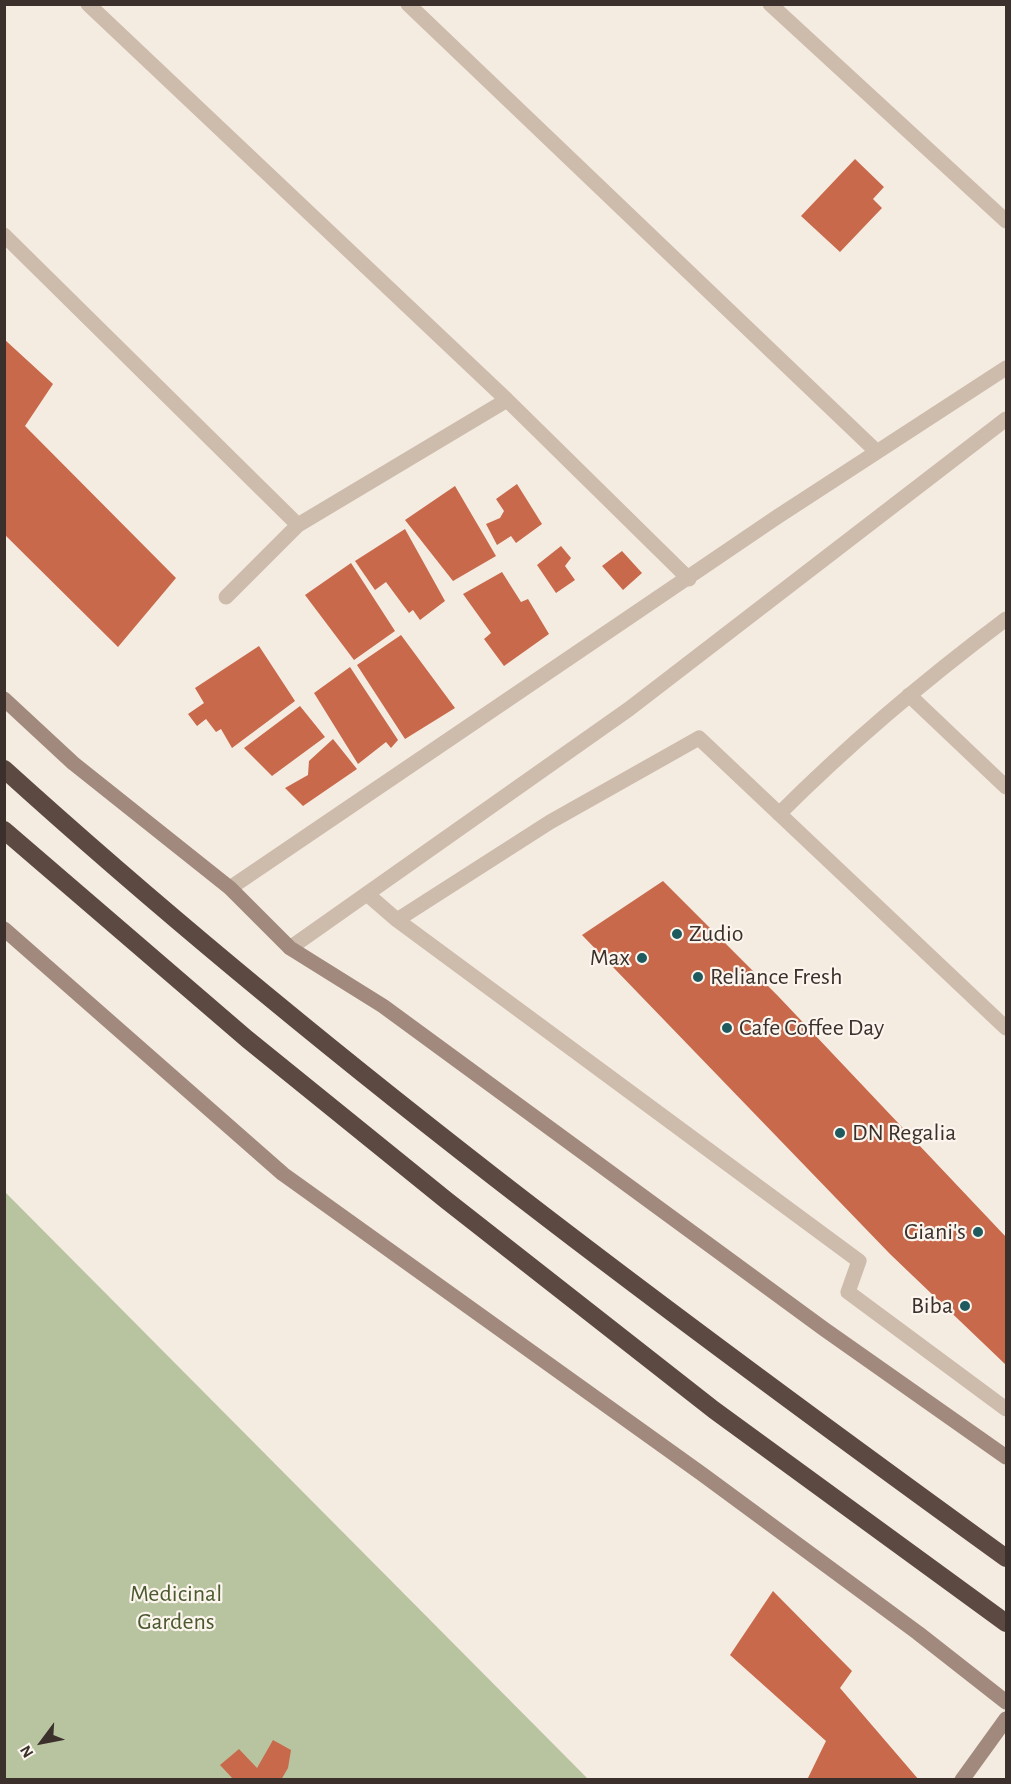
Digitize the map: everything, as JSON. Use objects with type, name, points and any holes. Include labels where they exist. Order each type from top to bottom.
[{"type":"highway","points":[[4,769],[89,846],[275,1003],[475,1161],[748,1372],[1006,1558]]},
{"type":"highway","points":[[4,830],[247,1039],[446,1200],[714,1410],[1006,1623]]},
{"type":"street","points":[[88,4],[507,400],[688,579]]},
{"type":"street","points":[[408,4],[876,451]]},
{"type":"street","points":[[770,4],[1006,221]]},
{"type":"street","points":[[4,235],[298,525]]},
{"type":"street","points":[[230,888],[876,451],[1006,368]]},
{"type":"street","points":[[226,597],[298,525],[507,400]]},
{"type":"street","points":[[290,948],[629,709],[1006,419]]},
{"type":"street","points":[[778,814],[836,756],[1006,619]]},
{"type":"street","points":[[909,695],[1006,787]]},
{"type":"street","points":[[4,699],[73,763],[230,888],[290,948],[383,1006],[824,1329],[1006,1457]]},
{"type":"street","points":[[397,920],[550,822],[699,738],[1006,1028]]},
{"type":"street","points":[[367,894],[397,920],[859,1261],[848,1292],[1006,1409]]},
{"type":"street","points":[[4,929],[283,1174],[702,1474],[918,1633],[1006,1702]]},
{"type":"street","points":[[962,1779],[1006,1719]]},
{"type":"green space","name":"Medicinal Gardens","points":[[5,1192],[588,1779],[5,1779]]},
{"type":"building","points":[[855,159],[884,187],[873,199],[882,208],[840,252],[801,216]]},
{"type":"building","points":[[4,339],[53,384],[25,426],[176,578],[118,647],[4,534]]},
{"type":"building","points":[[517,484],[542,524],[516,543],[511,536],[497,545],[486,524],[500,518],[504,511],[496,499]]},
{"type":"building","points":[[455,486],[496,556],[453,581],[405,520]]},
{"type":"building","points":[[405,529],[445,601],[420,620],[413,610],[409,613],[386,582],[375,590],[355,561]]},
{"type":"building","points":[[561,546],[571,558],[565,566],[575,580],[556,593],[537,565]]},
{"type":"building","points":[[622,551],[642,573],[623,590],[602,566]]},
{"type":"building","points":[[351,563],[395,631],[354,660],[305,595]]},
{"type":"building","points":[[502,572],[521,602],[528,599],[549,634],[504,666],[484,639],[491,633],[463,594]]},
{"type":"building","points":[[401,635],[455,708],[405,739],[357,665]]},
{"type":"building","points":[[259,646],[295,701],[232,748],[221,729],[216,732],[206,719],[197,726],[188,714],[204,703],[195,688]]},
{"type":"building","points":[[350,667],[398,740],[391,748],[386,742],[358,764],[314,693]]},
{"type":"building","points":[[300,706],[325,737],[272,776],[244,748]]},
{"type":"building","points":[[333,739],[357,769],[303,806],[285,788],[308,775],[309,761]]},
{"type":"building","name":"DN Regalia","points":[[663,881],[778,996],[1006,1237],[1006,1365],[890,1254],[582,935]]},
{"type":"building","points":[[773,1591],[852,1671],[840,1688],[919,1780],[807,1780],[826,1741],[730,1655]]},
{"type":"building","points":[[273,1740],[291,1750],[288,1768],[281,1780],[234,1780],[220,1765],[239,1749],[257,1768]]},
{"type":"place","name":"Zudio","points":[[677,934]]},
{"type":"place","name":"Max","points":[[642,958]]},
{"type":"place","name":"Reliance Fresh","points":[[698,977]]},
{"type":"place","name":"Cafe Coffee Day","points":[[727,1028]]},
{"type":"place","name":"DN Regalia","points":[[840,1133]]},
{"type":"place","name":"Giani's","points":[[978,1232]]},
{"type":"place","name":"Biba","points":[[965,1306]]}]
